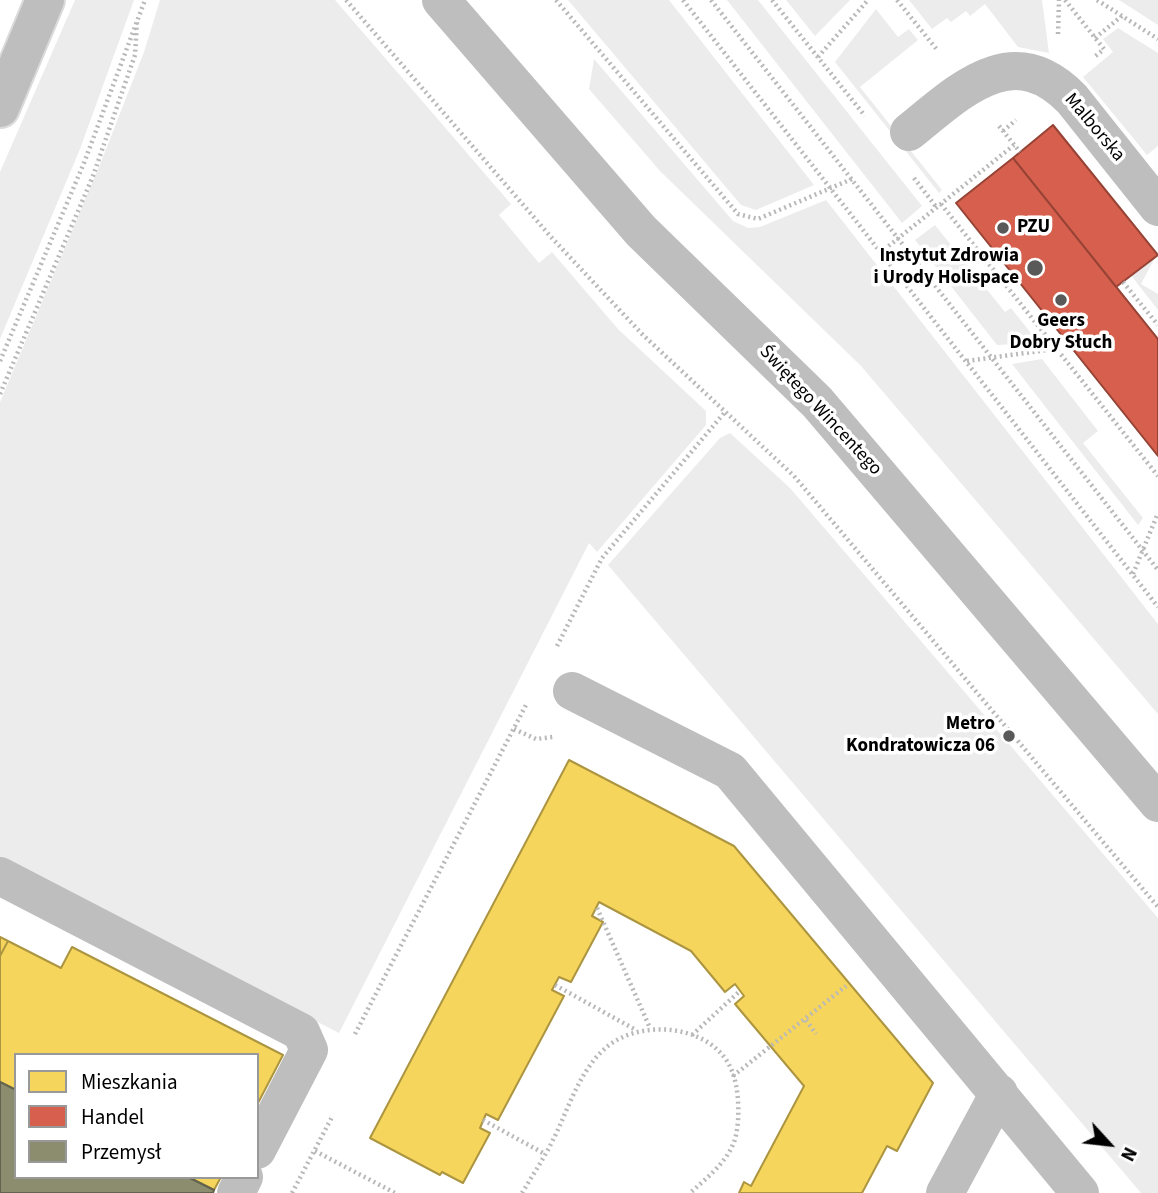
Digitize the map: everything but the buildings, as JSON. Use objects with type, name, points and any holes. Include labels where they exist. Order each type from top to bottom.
[{"type":"street","points":[[0,108],[46,0]]},
{"type":"street","name":"Świętego Wincentego","points":[[441,0],[641,230],[817,402],[1158,803]]},
{"type":"street","name":"Malborska","points":[[909,132],[974,81],[1002,72],[1030,72],[1058,86],[1072,99],[1158,207]]},
{"type":"street","points":[[572,691],[730,771],[1080,1193]]},
{"type":"street","points":[[0,876],[300,1032],[309,1050],[259,1146]]},
{"type":"street","points":[[945,1193],[999,1093]]},
{"type":"path","points":[[0,361],[84,163],[145,0]]},
{"type":"path","points":[[346,0],[551,237],[642,334],[794,476],[1158,907]]},
{"type":"path","points":[[556,0],[738,214],[758,219],[852,179]]},
{"type":"path","points":[[683,0],[1158,607]]},
{"type":"path","points":[[711,0],[1158,570]]},
{"type":"path","points":[[772,0],[869,122]]},
{"type":"path","points":[[818,57],[868,0]]},
{"type":"path","points":[[1097,0],[1158,39]]},
{"type":"path","points":[[1095,38],[1122,16]]},
{"type":"path","points":[[0,394],[93,176],[135,55],[137,22]]},
{"type":"path","points":[[880,253],[1014,145]]},
{"type":"path","points":[[912,175],[1158,477]]},
{"type":"path","points":[[1123,282],[1158,325]]},
{"type":"path","points":[[966,361],[1056,349]]},
{"type":"path","points":[[553,652],[602,558],[726,412]]},
{"type":"path","points":[[1133,575],[1158,513]]},
{"type":"path","points":[[355,1035],[530,697]]},
{"type":"path","points":[[597,908],[651,1029]]},
{"type":"path","points":[[733,1076],[856,978]]},
{"type":"path","points":[[555,985],[636,1030]]},
{"type":"path","points":[[692,1035],[740,990]]},
{"type":"path","points":[[806,1020],[816,1034]]},
{"type":"path","points":[[522,1193],[545,1154],[583,1076],[607,1046],[636,1030],[662,1028],[692,1035],[717,1051],[733,1076],[738,1104],[736,1135],[727,1156],[690,1193]]},
{"type":"path","points":[[483,1120],[545,1154]]},
{"type":"path","points":[[315,1152],[395,1193]]},
{"type":"shaded area","points":[[75,0],[134,0],[80,149],[0,339],[0,172]]},
{"type":"shaded area","points":[[160,0],[335,0],[511,204],[499,215],[539,263],[552,252],[618,329],[706,411],[706,425],[597,552],[589,543],[339,1033],[0,858],[0,402],[101,162],[144,52]]},
{"type":"shaded area","points":[[568,0],[669,0],[814,185],[756,210],[741,205]]},
{"type":"shaded area","points":[[727,0],[758,0],[922,206],[902,223]]},
{"type":"shaded area","points":[[786,0],[850,0],[815,36]]},
{"type":"shaded area","points":[[909,0],[1042,0],[1049,53],[1018,47],[985,4],[970,16],[966,11],[951,22],[947,18],[932,29]]},
{"type":"shaded area","points":[[1119,0],[1158,0],[1158,25]]},
{"type":"shaded area","points":[[876,9],[898,37],[909,29],[918,40],[860,87],[942,190],[939,193],[835,62]]},
{"type":"shaded area","points":[[1118,28],[1158,53],[1158,146],[1147,155],[1083,77],[1113,52],[1103,39]]},
{"type":"shaded area","points":[[594,59],[733,221],[748,228],[760,227],[826,200],[1158,624],[1158,714],[861,366],[660,171],[589,89]]},
{"type":"shaded area","points":[[935,225],[1005,312],[1011,308],[1039,343],[997,345],[915,240]]},
{"type":"shaded area","points":[[1158,252],[1141,284],[1158,294],[1158,310],[1130,274]]},
{"type":"shaded area","points":[[1042,359],[1098,431],[1083,443],[1143,518],[1138,525],[1012,364]]},
{"type":"shaded area","points":[[730,433],[790,488],[1158,918],[1158,1193],[1141,1193],[608,565],[720,438]]},
{"type":"place","name":"PZU","points":[[1003,228]]},
{"type":"place","name":"Instytut Zdrowia i Urody Holispace","points":[[1035,268]]},
{"type":"place","name":"Geers Dobry Słuch","points":[[1061,300]]},
{"type":"place","name":"Metro Kondratowicza 06","points":[[1009,736]]}]
